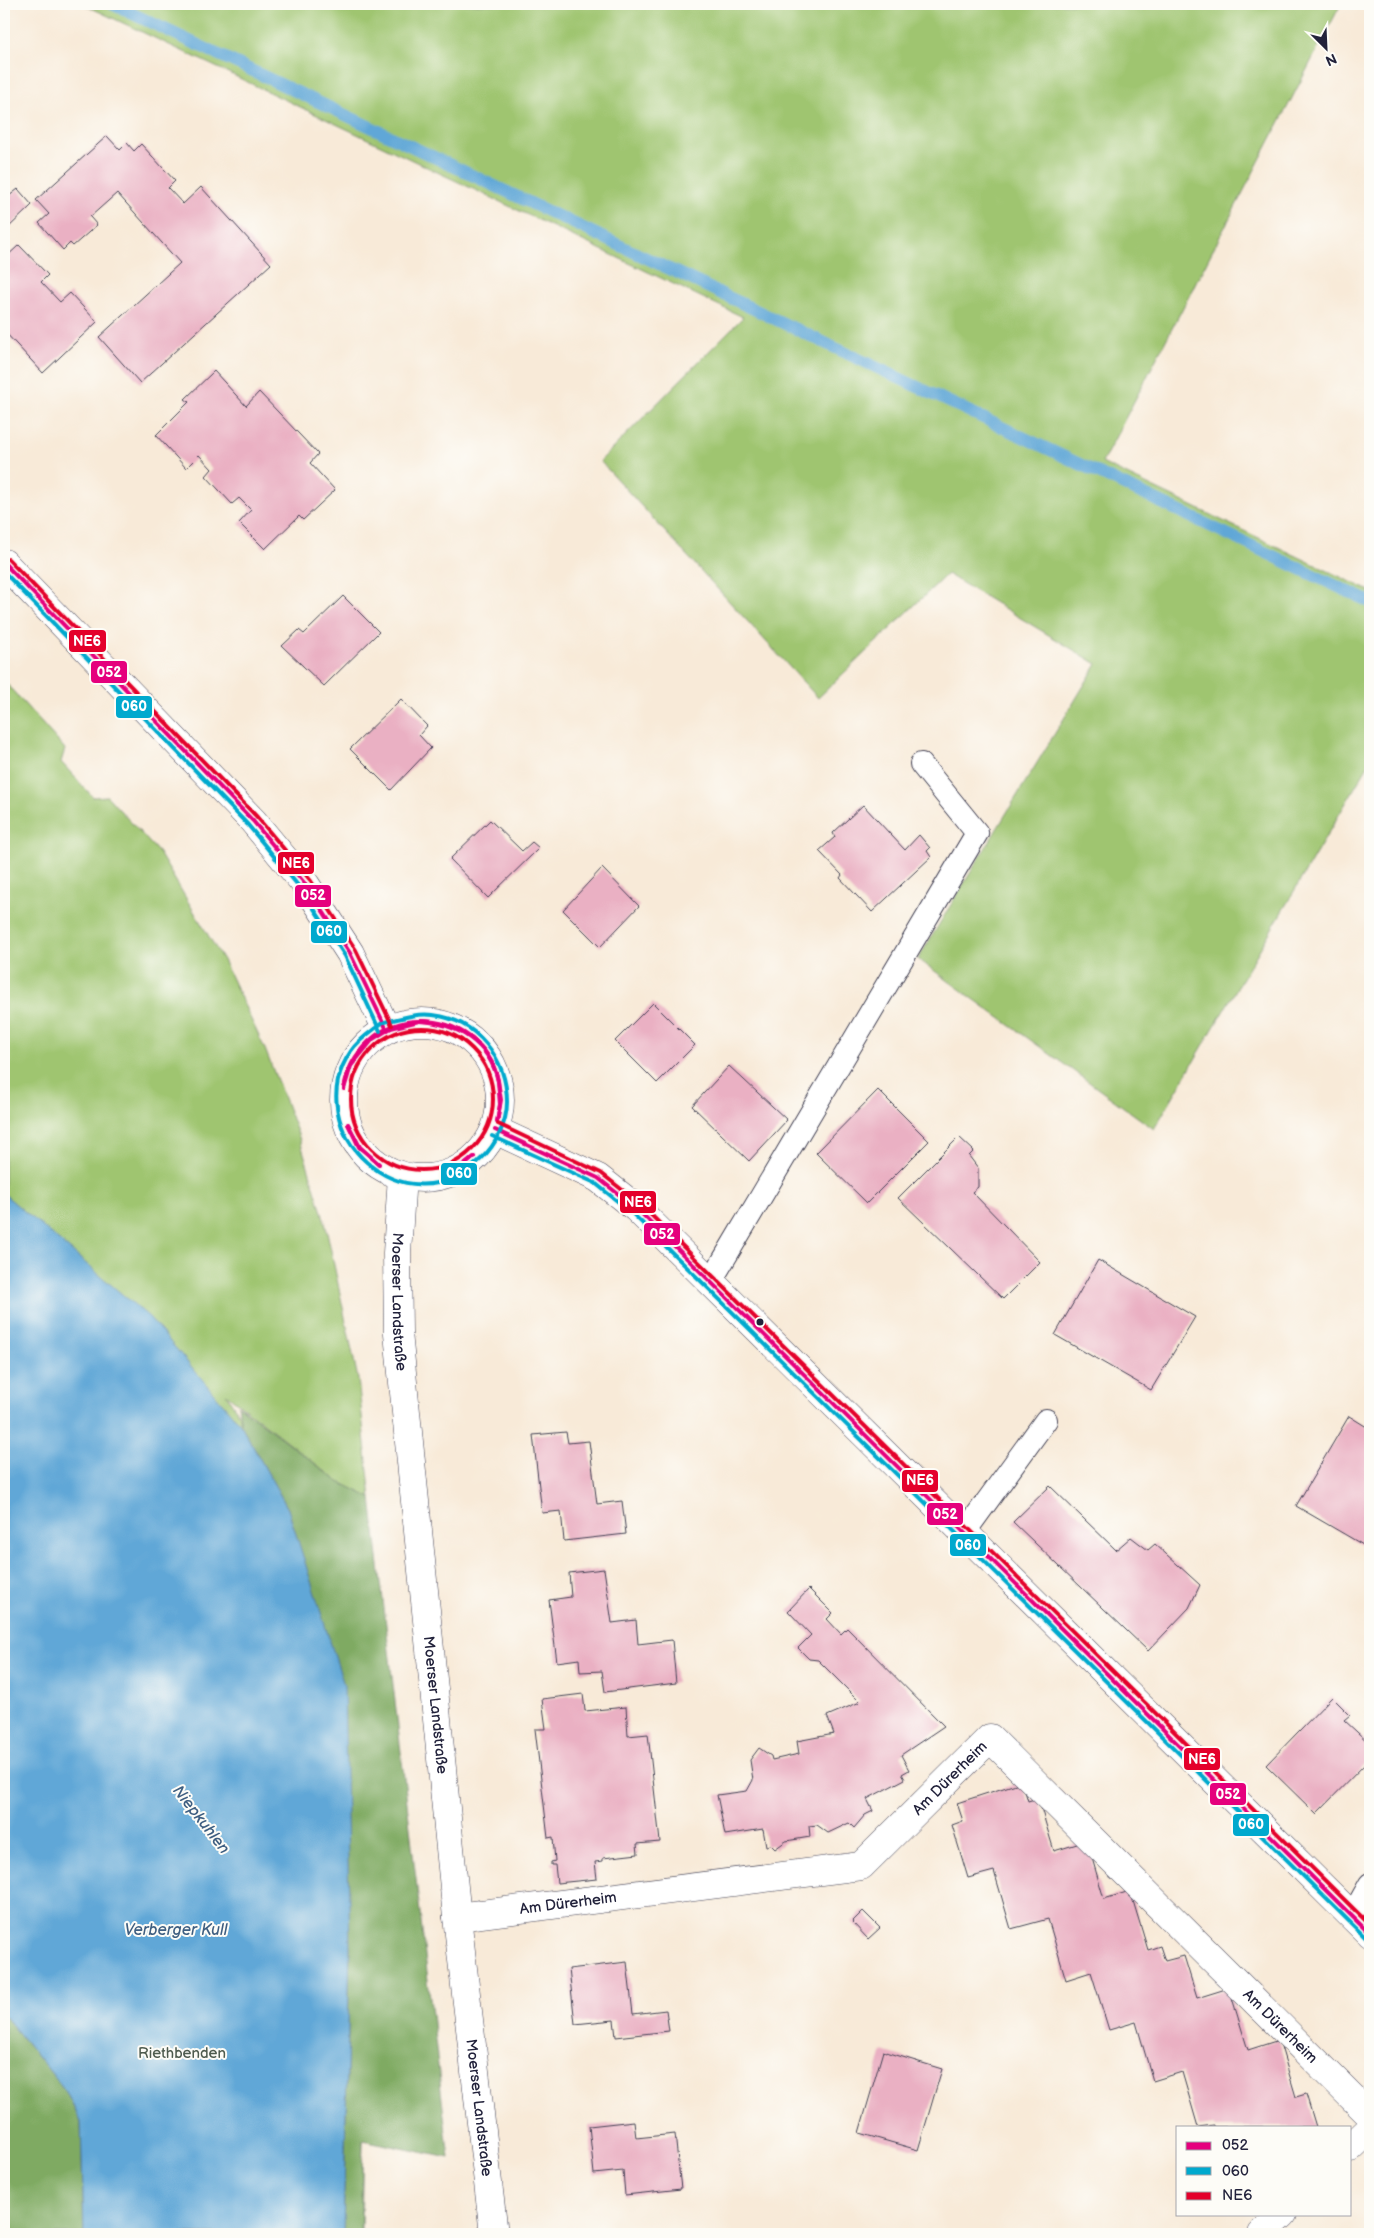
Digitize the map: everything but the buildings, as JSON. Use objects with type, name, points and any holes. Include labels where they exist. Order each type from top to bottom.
[{"type":"main road","points":[[4,563],[259,828],[306,885],[350,953],[386,1028]]},
{"type":"main road","points":[[419,1020],[451,1026],[475,1040],[493,1065],[501,1098],[495,1130],[480,1154],[454,1172],[429,1178],[402,1176],[377,1165],[356,1144],[344,1115],[344,1081],[359,1051],[386,1028],[419,1020]]},
{"type":"main road","points":[[495,1130],[598,1178],[636,1208],[1361,1925]]},
{"type":"main road","name":"Moerser Landstraße","points":[[402,1176],[397,1254],[398,1333],[457,1917],[494,2234]]},
{"type":"main road","name":"Am Dürerheim","points":[[457,1917],[861,1866],[990,1738],[1370,2115]]},
{"type":"main road","points":[[1352,2146],[1370,2129]]},
{"type":"main road","points":[[1262,2234],[1280,2216]]},
{"type":"lane","points":[[711,1281],[977,833],[921,764]]},
{"type":"lane","points":[[964,1533],[1046,1420]]},
{"type":"lane","points":[[1361,1925],[1370,1884]]},
{"type":"green space","points":[[83,4],[1341,4],[1102,463],[1370,591],[1370,762],[1154,1129],[918,959],[1097,664],[947,574],[818,698],[600,461],[743,317]]},
{"type":"green space","name":"Verberger Kull","points":[[4,681],[65,749],[61,762],[93,797],[107,796],[159,853],[223,960],[265,1049],[299,1137],[325,1222],[358,1379],[371,1498],[339,1482],[226,1394],[320,1544],[363,2142],[361,2234],[4,2234]]},
{"type":"green space","points":[[238,1405],[339,1482],[371,1498],[449,2158],[363,2140],[360,2234],[343,2234],[350,1947],[288,1509],[241,1425]]},
{"type":"green space","points":[[4,2015],[65,2090],[81,2122],[84,2234],[4,2234]]},
{"type":"water","name":"Verberger Kull","points":[[4,1194],[149,1317],[241,1425],[288,1509],[344,1685],[350,1947],[343,2234],[84,2234],[81,2122],[65,2090],[4,2015]]},
{"type":"waterway","points":[[112,4],[1370,602]]},
{"type":"transit line","name":"NE6","points":[[8,559],[257,817],[311,881],[356,950],[392,1025]]},
{"type":"transit line","name":"052","points":[[4,563],[253,821],[306,885],[350,953],[386,1028]]},
{"type":"transit line","name":"060","points":[[4,572],[248,825],[301,889],[345,956],[380,1031]]},
{"type":"transit line","name":"060","points":[[382,1023],[361,1039],[354,1047],[338,1081],[338,1112],[348,1139],[367,1162],[392,1178],[421,1184],[451,1179],[481,1159],[500,1133],[505,1118],[507,1102],[506,1086],[502,1071],[487,1044],[476,1033],[449,1018],[421,1015],[385,1022]]},
{"type":"transit line","name":"052","points":[[344,1089],[352,1063],[369,1041],[392,1026],[405,1022],[419,1021]]},
{"type":"transit line","name":"052","points":[[344,1089],[351,1066],[373,1039],[391,1028],[419,1021]]},
{"type":"transit line","name":"052","points":[[419,1021],[446,1026],[469,1038],[487,1056],[494,1068],[498,1081]]},
{"type":"transit line","name":"052","points":[[419,1021],[446,1025],[470,1037],[480,1045],[488,1056],[498,1081]]},
{"type":"transit line","name":"NE6","points":[[422,1028],[436,1029],[449,1033],[473,1048],[488,1072],[492,1085],[493,1099],[492,1113],[488,1126],[473,1150],[449,1165],[436,1169],[422,1170],[408,1169],[395,1165],[371,1150],[356,1126],[352,1113],[351,1099],[352,1085],[356,1072],[371,1048],[395,1033],[408,1029],[422,1028]]},
{"type":"transit line","name":"052","points":[[497,1122],[500,1104],[498,1081]]},
{"type":"transit line","name":"052","points":[[497,1122],[501,1100],[498,1081]]},
{"type":"transit line","name":"052","points":[[348,1124],[360,1147],[379,1164]]},
{"type":"transit line","name":"052","points":[[348,1124],[359,1147],[379,1164]]},
{"type":"transit line","name":"NE6","points":[[498,1124],[601,1173],[640,1204],[1370,1925]]},
{"type":"transit line","name":"052","points":[[495,1130],[598,1178],[636,1208],[1370,1934]]},
{"type":"transit line","name":"060","points":[[492,1136],[595,1183],[632,1213],[1366,1938]]},
{"type":"transit line","name":"052","points":[[439,1176],[464,1165],[474,1157]]},
{"type":"transit line","name":"052","points":[[439,1176],[458,1169],[474,1157]]},
{"type":"water label","name":"Niepkuhlen","points":[[202,1819]]},
{"type":"park label","name":"Riethbenden","points":[[182,2053]]}]
